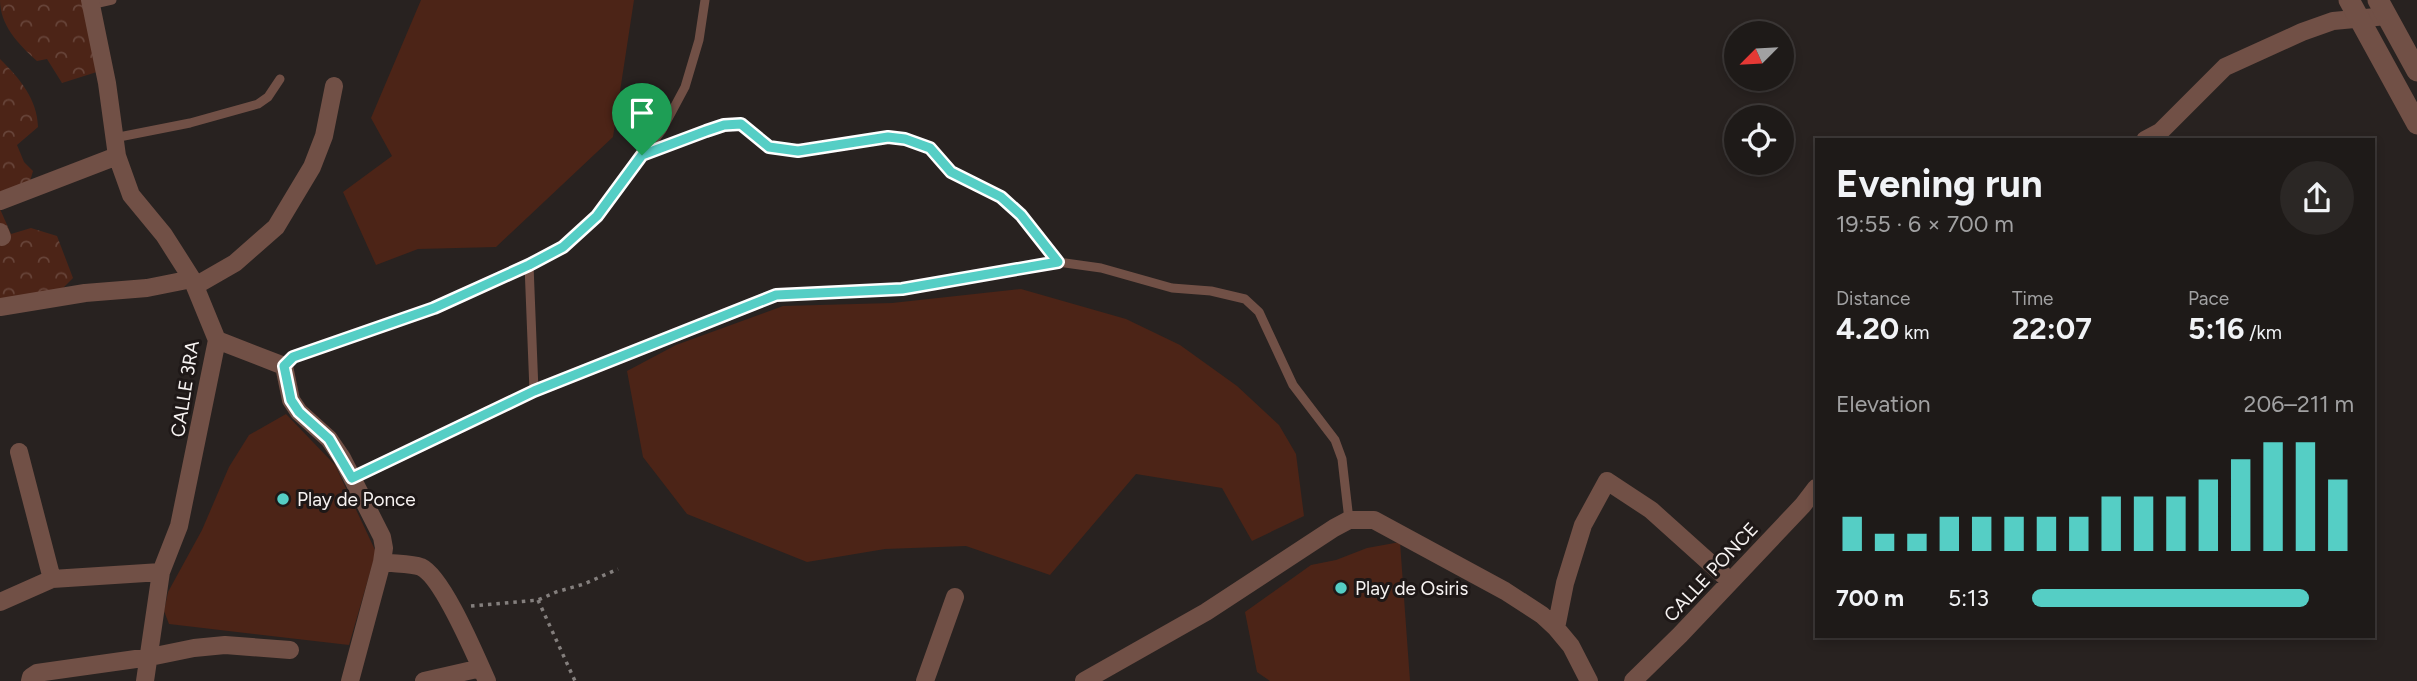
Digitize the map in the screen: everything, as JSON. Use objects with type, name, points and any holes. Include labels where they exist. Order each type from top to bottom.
[{"type":"street","name":"CALLE 3RA","points":[[90,3],[107,83],[116,147],[131,194],[164,235],[193,283],[217,340],[179,526],[161,572],[145,681]]},
{"type":"street","points":[[2149,138],[2160,132],[2225,67],[2355,9],[2382,8],[2417,71]]},
{"type":"street","points":[[2355,9],[2417,124]]},
{"type":"street","points":[[0,307],[85,293],[193,283],[235,263],[275,227],[312,167],[324,136],[334,86]]},
{"type":"street","points":[[0,201],[116,147]]},
{"type":"street","points":[[217,340],[284,366],[291,400],[299,412],[329,439],[382,537],[382,562],[350,681]]},
{"type":"street","points":[[19,452],[52,579]]},
{"type":"street","points":[[1556,628],[1565,583],[1583,525],[1607,481],[1651,510],[1730,581]]},
{"type":"street","name":"CALLE PONCE","points":[[1633,681],[1680,635],[1815,489]]},
{"type":"street","points":[[1084,681],[1206,612],[1349,520],[1374,520],[1505,591],[1542,615],[1571,646],[1589,681]]},
{"type":"street","points":[[382,562],[421,567],[436,582],[452,607],[484,675],[424,681]]},
{"type":"street","points":[[0,602],[52,579],[161,572]]},
{"type":"street","points":[[925,681],[955,597]]},
{"type":"street","points":[[30,681],[37,673],[194,648],[225,645],[290,650]]},
{"type":"lane","points":[[90,3],[112,0]]},
{"type":"lane","points":[[284,366],[293,357],[434,308],[563,247],[597,216],[662,130],[685,88],[699,40],[705,0]]},
{"type":"lane","points":[[116,147],[258,104],[268,97],[280,79]]},
{"type":"lane","points":[[642,155],[724,125],[741,124],[769,147],[798,151],[888,137],[905,139],[930,148],[951,172],[1001,197],[1021,215],[1058,262]]},
{"type":"lane","points":[[352,478],[534,391],[776,295],[902,289],[1058,262],[1101,268],[1172,288],[1211,291],[1245,299],[1259,312],[1293,385],[1335,440],[1342,459],[1349,520]]},
{"type":"lane","points":[[529,265],[534,391]]},
{"type":"path","points":[[452,607],[538,600],[618,569]]},
{"type":"path","points":[[538,600],[575,681]]},
{"type":"green space","points":[[0,0],[83,0],[103,70],[62,83],[47,59],[37,61],[11,34],[3,18]]},
{"type":"green space","points":[[421,0],[634,0],[613,137],[496,247],[418,249],[376,265],[343,192],[392,156],[371,118]]},
{"type":"green space","points":[[0,59],[31,98],[38,127],[17,145],[24,162],[33,171],[28,188],[0,204]]},
{"type":"green space","points":[[0,209],[11,234],[31,228],[57,236],[73,278],[61,290],[0,302]]},
{"type":"green space","points":[[1021,289],[1126,319],[1180,345],[1237,386],[1279,425],[1296,454],[1304,516],[1252,541],[1222,488],[1136,474],[1050,575],[966,546],[885,549],[807,562],[687,514],[643,457],[627,371],[676,345],[783,306],[892,303]]},
{"type":"green space","name":"Play de Ponce","points":[[286,414],[335,465],[376,552],[349,645],[169,624],[164,611],[168,592],[202,530],[229,467],[249,435]]},
{"type":"green space","name":"Play de Osiris","points":[[1400,542],[1410,681],[1270,681],[1257,672],[1245,612],[1311,565],[1336,560],[1367,548]]},
{"type":"place","name":"Play de Ponce","points":[[283,499]]},
{"type":"place","name":"Play de Osiris","points":[[1341,588]]},
{"type":"route","points":[[741,124],[769,147],[798,151],[888,137],[905,139],[930,148],[951,172],[1001,197],[1021,215],[1058,262],[902,289],[776,295],[534,391],[352,478],[329,439],[299,412],[291,400],[284,366],[293,357],[434,308],[563,247],[597,216],[642,155],[724,125],[741,124]]}]
